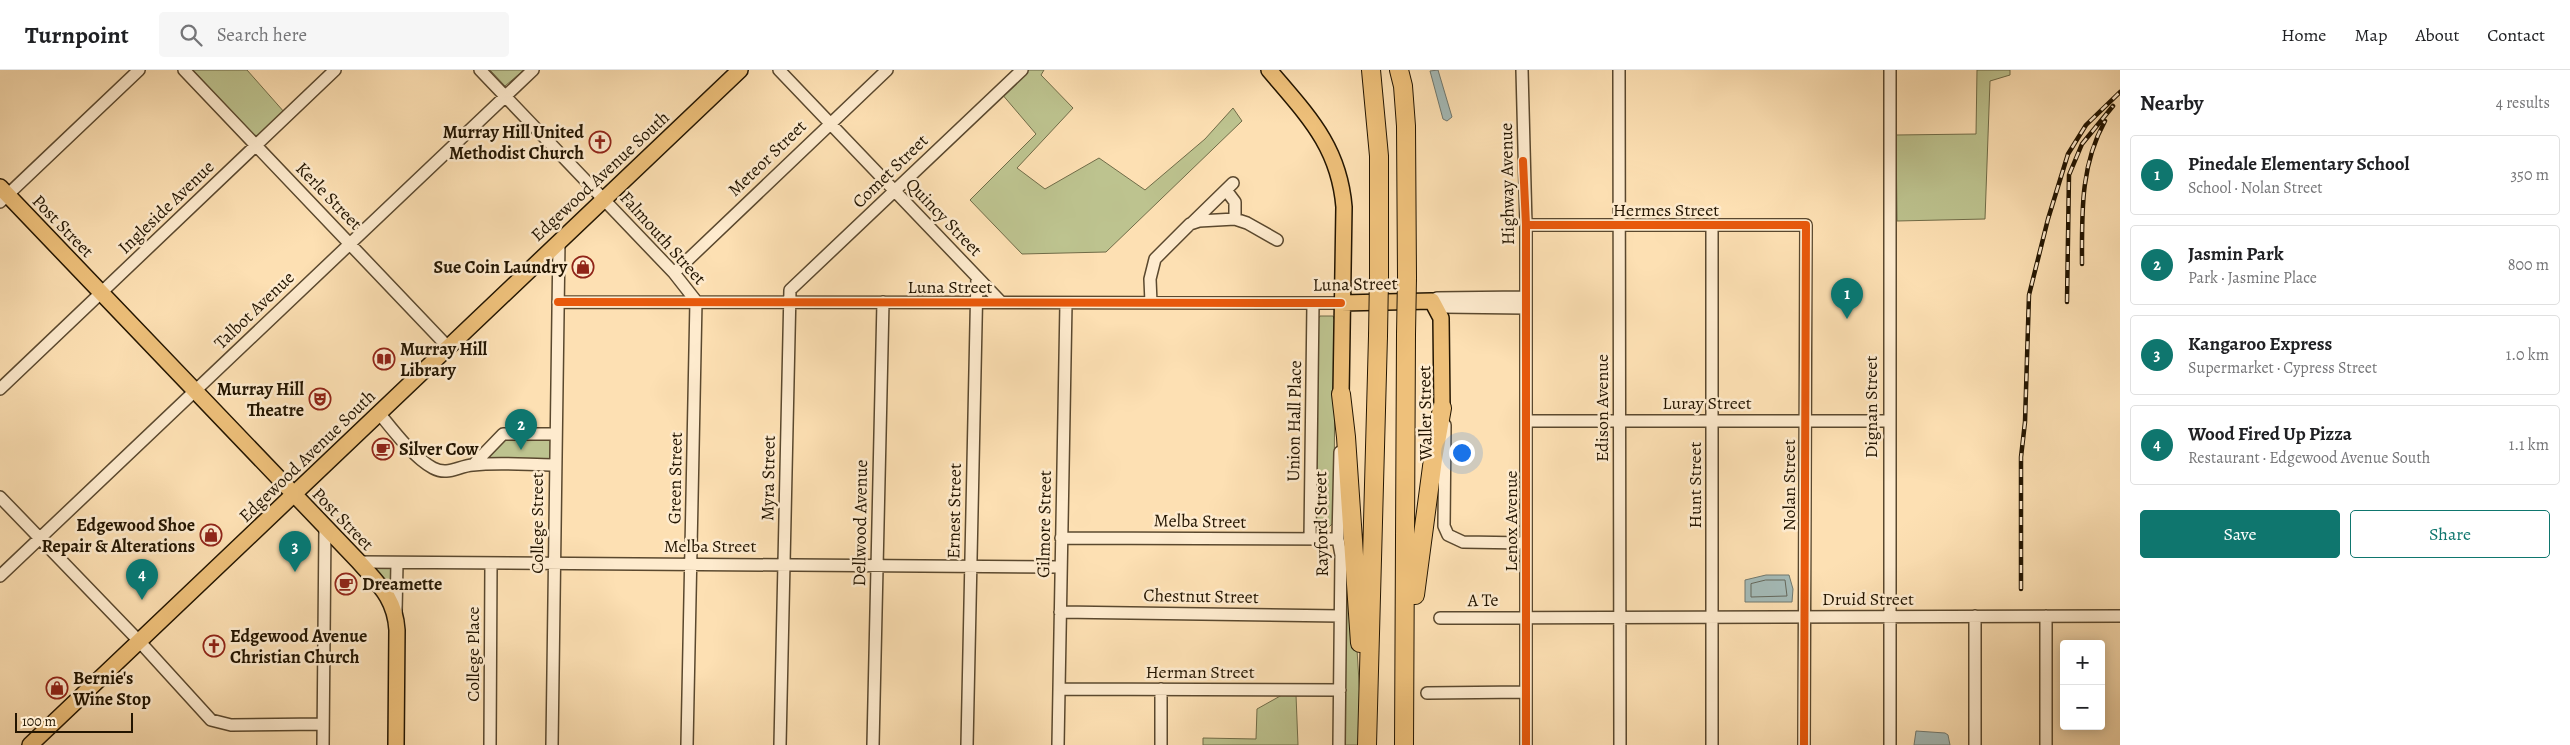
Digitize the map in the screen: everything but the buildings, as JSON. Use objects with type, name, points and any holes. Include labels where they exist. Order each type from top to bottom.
[{"type":"highway","points":[[1367,745],[1379,276],[1379,156],[1371,70]]},
{"type":"highway","points":[[1399,70],[1403,86],[1406,126],[1404,745]]},
{"type":"highway","points":[[1341,394],[1367,720]]},
{"type":"highway","points":[[1404,745],[1412,620],[1432,459],[1442,408]]},
{"type":"main road","name":"Edgewood Avenue South","points":[[30,745],[740,70]]},
{"type":"main road","points":[[1269,70],[1325,139],[1336,163],[1344,207],[1341,303]]},
{"type":"main road","name":"Post Street","points":[[3,195],[101,293],[359,562],[391,600],[396,616],[396,745]]},
{"type":"main road","name":"Luna Street","points":[[1341,303],[1432,301]]},
{"type":"main road","name":"Waller Street","points":[[1432,301],[1441,318],[1442,408]]},
{"type":"main road","name":"Rayford Street","points":[[1341,303],[1341,394]]},
{"type":"street","points":[[3,195],[139,70]]},
{"type":"street","name":"Kerle Street","points":[[184,70],[448,347]]},
{"type":"street","name":"Ingleside Avenue","points":[[0,389],[335,70]]},
{"type":"street","points":[[480,70],[604,199]]},
{"type":"street","name":"Talbot Avenue","points":[[0,576],[533,70]]},
{"type":"street","name":"Quincy Street","points":[[778,70],[1001,302]]},
{"type":"street","name":"Meteor Street","points":[[674,273],[886,70]]},
{"type":"street","name":"Comet Street","points":[[789,301],[790,290],[1022,70]]},
{"type":"street","name":"Highway Avenue","points":[[1522,70],[1526,225],[1525,303]]},
{"type":"street","name":"Edison Avenue","points":[[1619,70],[1620,745]]},
{"type":"street","name":"Dignan Street","points":[[1890,70],[1890,745]]},
{"type":"street","points":[[1151,303],[1150,279],[1155,259],[1230,187],[1235,202],[1235,219]]},
{"type":"street","name":"Falmouth Street","points":[[604,199],[687,287],[696,301]]},
{"type":"street","points":[[1190,224],[1199,221],[1235,219],[1277,240]]},
{"type":"street","name":"Hermes Street","points":[[1526,225],[1806,225]]},
{"type":"street","name":"Hunt Street","points":[[1712,225],[1712,745]]},
{"type":"street","name":"Nolan Street","points":[[1804,745],[1806,225]]},
{"type":"street","name":"College Street","points":[[552,745],[559,241]]},
{"type":"street","name":"Ernest Street","points":[[967,745],[977,278]]},
{"type":"street","name":"Luna Street","points":[[1432,301],[1437,298],[1525,303]]},
{"type":"street","name":"Green Street","points":[[687,745],[696,301]]},
{"type":"street","name":"Myra Street","points":[[780,745],[789,301]]},
{"type":"street","name":"Luna Street","points":[[558,302],[1341,303]]},
{"type":"street","name":"Dellwood Avenue","points":[[873,745],[883,302]]},
{"type":"street","name":"Gilmore Street","points":[[1058,745],[1066,303]]},
{"type":"street","name":"Union Hall Place","points":[[1310,539],[1313,303]]},
{"type":"street","name":"Lenox Avenue","points":[[1525,303],[1526,745]]},
{"type":"street","name":"Rayford Street","points":[[1339,745],[1341,555],[1338,539],[1341,394]]},
{"type":"street","name":"Waller Street","points":[[1442,408],[1446,429],[1444,526],[1448,535],[1463,542],[1526,543]]},
{"type":"street","points":[[379,412],[433,468],[448,472],[473,465],[555,465]]},
{"type":"street","name":"Luray Street","points":[[1526,421],[1889,421]]},
{"type":"street","points":[[473,465],[503,434],[555,434]]},
{"type":"street","points":[[0,497],[139,641],[211,720],[231,725],[323,724]]},
{"type":"street","points":[[323,745],[325,527]]},
{"type":"street","name":"Melba Street","points":[[1061,538],[1338,539]]},
{"type":"street","name":"Melba Street","points":[[359,562],[1061,566]]},
{"type":"street","points":[[396,616],[397,563]]},
{"type":"street","name":"College Place","points":[[490,745],[491,563]]},
{"type":"street","name":"Chestnut Street","points":[[1060,612],[1340,616]]},
{"type":"street","points":[[1975,616],[1975,745]]},
{"type":"street","points":[[2046,616],[2046,745]]},
{"type":"street","name":"Druid Street","points":[[1526,617],[2120,616]]},
{"type":"street","name":"A Te","points":[[1440,618],[1526,617]]},
{"type":"street","name":"Herman Street","points":[[1060,689],[1340,690]]},
{"type":"street","points":[[1161,689],[1161,745]]},
{"type":"street","points":[[1427,693],[1526,692]]},
{"type":"green space","points":[[193,70],[247,70],[285,113],[259,138],[253,137]]},
{"type":"green space","points":[[490,70],[524,70],[505,86]]},
{"type":"green space","points":[[1029,70],[1044,70],[1041,75],[1073,108],[1017,168],[1045,189],[1099,158],[1145,190],[1205,139],[1233,108],[1242,121],[1106,252],[1022,254],[970,200],[1036,134],[1001,93]]},
{"type":"green space","points":[[1977,70],[2010,70],[2010,75],[1990,81],[1985,219],[1897,221],[1896,135],[1976,134]]},
{"type":"green space","points":[[1320,316],[1333,316],[1335,321],[1334,522],[1324,532],[1317,530],[1315,525],[1317,321]]},
{"type":"green space","points":[[503,438],[551,438],[551,462],[482,461]]},
{"type":"green space","points":[[1343,478],[1353,586],[1363,745],[1345,745]]},
{"type":"green space","points":[[378,566],[391,567],[393,572],[391,584],[376,571]]},
{"type":"green space","points":[[1282,695],[1296,695],[1298,745],[1203,745],[1203,738],[1256,739],[1257,709]]},
{"type":"water","points":[[1438,70],[1452,117],[1447,121],[1443,119],[1430,71]]},
{"type":"water","points":[[1766,575],[1789,575],[1793,589],[1792,602],[1745,602],[1745,580]]},
{"type":"water","points":[[1916,731],[1945,733],[1948,735],[1950,745],[1914,745]]},
{"type":"railway","points":[[2021,589],[2021,457],[2025,422],[2029,295],[2048,219],[2068,154],[2086,125],[2120,92]]},
{"type":"railway","points":[[2067,302],[2069,175],[2082,144],[2113,106]]},
{"type":"railway","points":[[2082,264],[2084,191],[2091,155],[2105,121]]},
{"type":"cycle path","points":[[1523,161],[1526,225],[1526,745]]},
{"type":"cycle path","points":[[1526,225],[1806,225],[1804,745]]},
{"type":"cycle path","points":[[558,302],[1341,303]]},
{"type":"place","name":"Murray Hill United Methodist Church","points":[[600,142]]},
{"type":"place","name":"Sue Coin Laundry","points":[[583,267]]},
{"type":"place","name":"Pinedale Elementary School","points":[[1847,319]]},
{"type":"place","name":"Murray Hill Library","points":[[384,359]]},
{"type":"place","name":"Murray Hill Theatre","points":[[320,399]]},
{"type":"place","name":"Silver Cow","points":[[383,449]]},
{"type":"place","name":"Jasmin Park","points":[[521,450]]},
{"type":"place","name":"Edgewood Shoe Repair & Alterations","points":[[211,535]]},
{"type":"place","name":"Kangaroo Express","points":[[295,572]]},
{"type":"place","name":"Dreamette","points":[[346,584]]},
{"type":"place","name":"Wood Fired Up Pizza","points":[[142,600]]},
{"type":"place","name":"Edgewood Avenue Christian Church","points":[[214,646]]},
{"type":"place","name":"Bernie's Wine Stop","points":[[57,688]]}]
